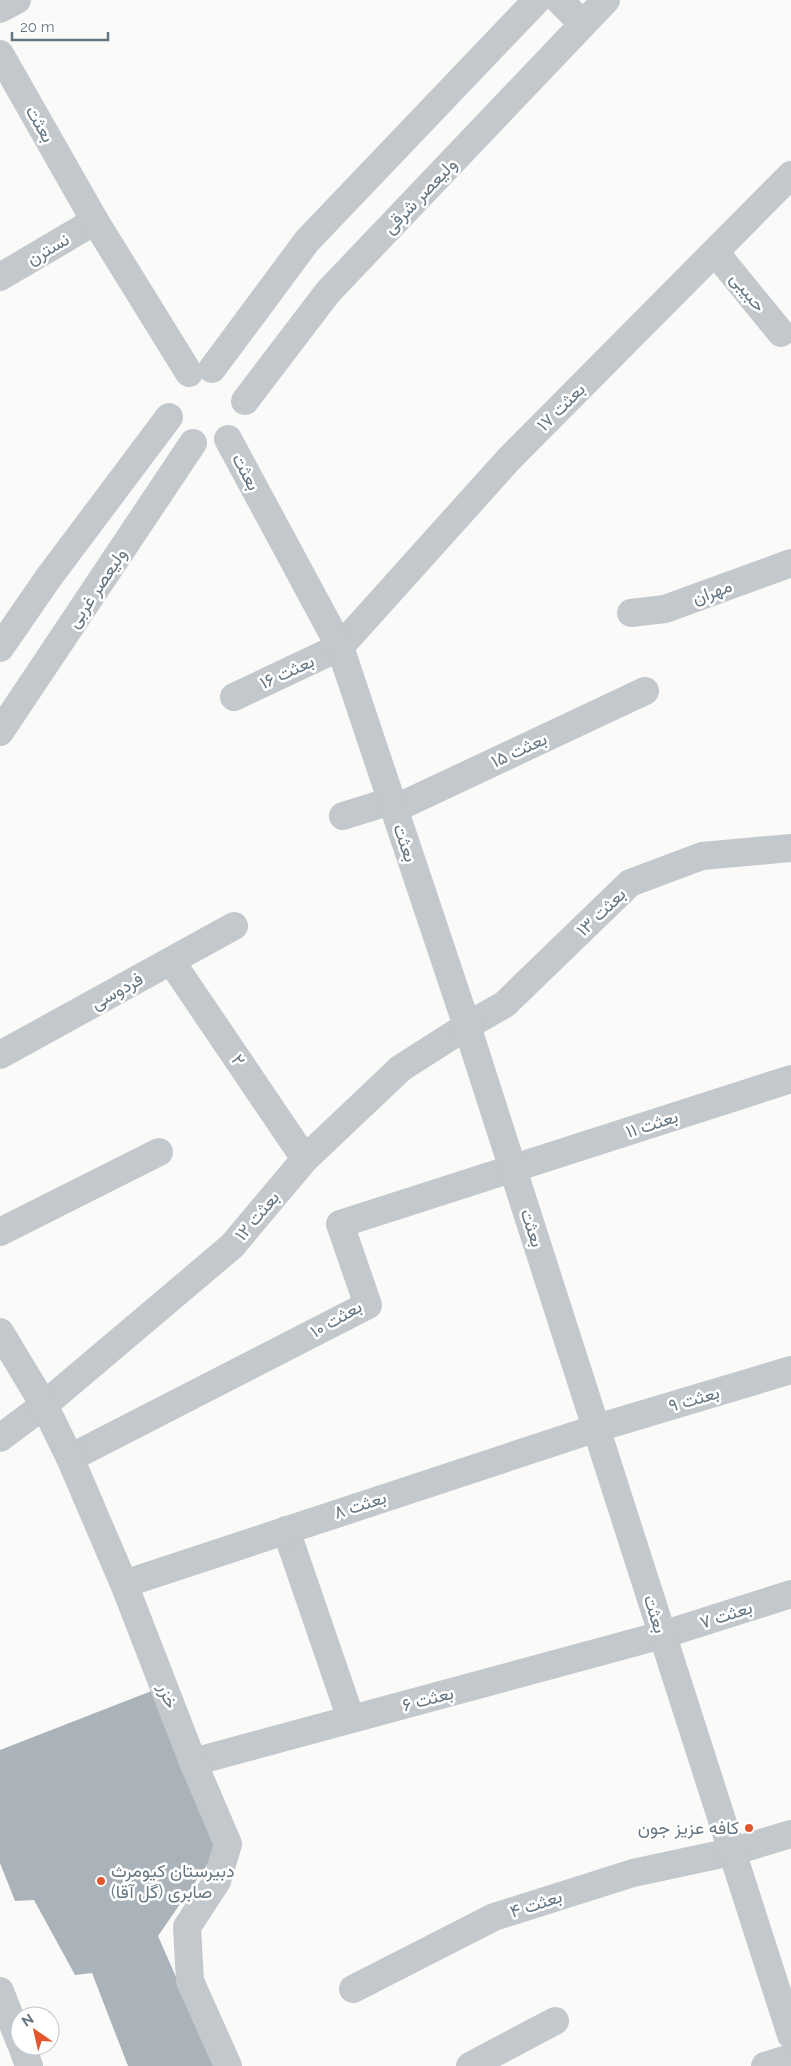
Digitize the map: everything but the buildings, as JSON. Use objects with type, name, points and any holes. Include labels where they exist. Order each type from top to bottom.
[{"type":"street","points":[[0,9],[16,0]]},
{"type":"street","points":[[200,371],[228,375],[239,386],[245,401],[244,415],[239,429],[228,439],[217,444],[193,443],[178,432],[170,417],[169,399],[176,384],[200,371],[307,241],[537,0]]},
{"type":"street","points":[[559,0],[583,24]]},
{"type":"street","name":"ولیعصر شرقی","points":[[245,401],[328,292],[606,0]]},
{"type":"street","name":"بعثت","points":[[0,54],[95,221],[200,371]]},
{"type":"street","name":"بعثت ۱۷","points":[[340,647],[509,459],[791,176]]},
{"type":"street","name":"نسترن","points":[[0,277],[95,221]]},
{"type":"street","name":"حبیبی","points":[[715,252],[780,333]]},
{"type":"street","points":[[0,648],[49,577],[170,417]]},
{"type":"street","name":"بعثت","points":[[228,439],[340,647],[597,1428],[791,2036]]},
{"type":"street","name":"ولیعصر غربی","points":[[2,724],[193,443]]},
{"type":"street","name":"مهران","points":[[631,613],[665,609],[791,563]]},
{"type":"street","name":"بعثت ۱۶","points":[[234,697],[340,647]]},
{"type":"street","name":"بعثت ۱۵","points":[[343,816],[393,805],[645,690]]},
{"type":"street","name":"بعثت ۱۳","points":[[466,1026],[505,1004],[630,883],[702,856],[791,848]]},
{"type":"street","name":"فردوسی","points":[[0,1055],[234,926]]},
{"type":"street","name":"۲","points":[[171,961],[305,1159]]},
{"type":"street","name":"بعثت ۱۲","points":[[0,1438],[44,1405],[232,1246],[305,1159],[401,1068],[466,1026]]},
{"type":"street","name":"بعثت ۱۱","points":[[513,1170],[791,1079]]},
{"type":"street","points":[[0,1232],[159,1152]]},
{"type":"street","name":"بعثت ۱۰","points":[[70,1458],[368,1305],[340,1224],[513,1170]]},
{"type":"street","name":"خزر","points":[[0,1332],[44,1405],[70,1458],[124,1584],[193,1762],[228,1844],[217,1882],[187,1927],[190,1981],[228,2066]]},
{"type":"street","name":"بعثت ۹","points":[[597,1428],[791,1370]]},
{"type":"street","name":"بعثت ۸","points":[[124,1584],[597,1428]]},
{"type":"street","points":[[286,1530],[351,1720]]},
{"type":"street","name":"بعثت ۷","points":[[662,1635],[791,1594]]},
{"type":"street","name":"بعثت ۶","points":[[193,1762],[662,1635]]},
{"type":"street","name":"بعثت ۴","points":[[353,1989],[494,1918],[633,1873],[731,1852],[791,1834]]},
{"type":"street","points":[[0,1990],[10,2016]]},
{"type":"street","points":[[470,2066],[555,2021]]},
{"type":"street","points":[[765,2066],[791,2058]]},
{"type":"place","name":"کافه عزیز جون","points":[[749,1828]]},
{"type":"place","name":"دبیرستان کیومرث صابری (گل آقا)","points":[[101,1881]]}]
